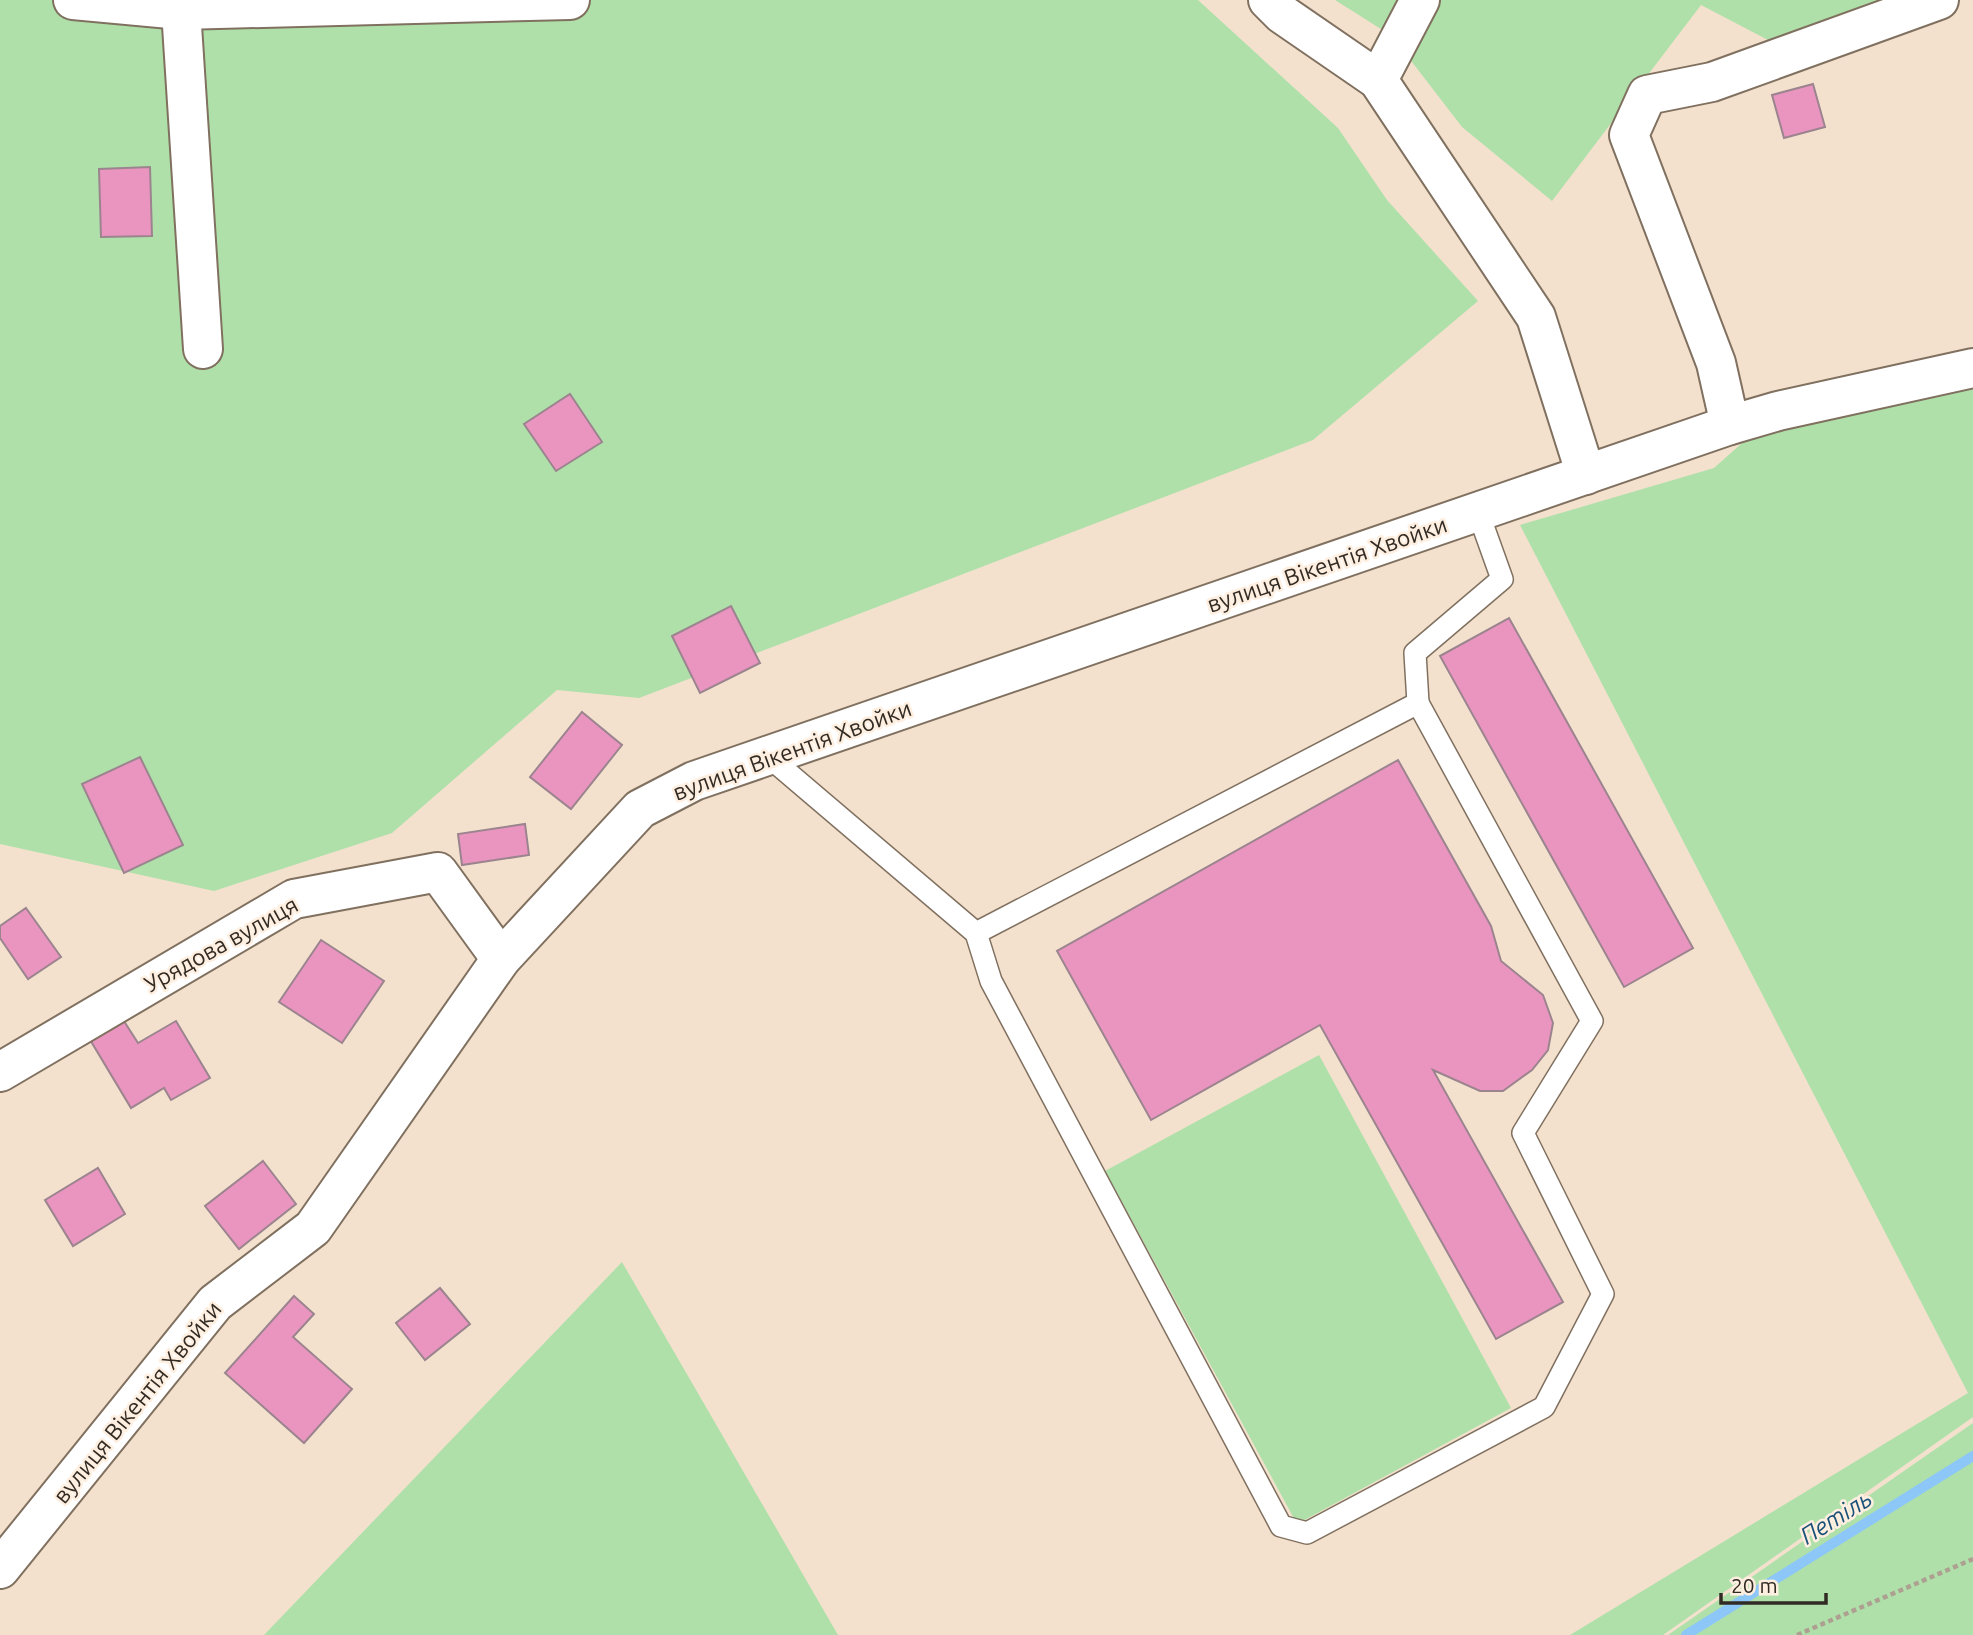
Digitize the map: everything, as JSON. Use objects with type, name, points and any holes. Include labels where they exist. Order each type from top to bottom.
[{"type":"street","points":[[73,0],[181,5],[570,0]]},
{"type":"street","points":[[1268,0],[1282,15],[1378,80],[1536,317],[1586,475]]},
{"type":"street","points":[[1378,80],[1420,0]]},
{"type":"street","points":[[1730,425],[1716,363],[1629,135],[1647,94],[1712,82],[1939,0]]},
{"type":"street","points":[[181,5],[203,349]]},
{"type":"street","name":"вулиця Вікентія Хвойки","points":[[0,1569],[215,1303],[313,1228],[501,959],[640,809],[694,781],[1730,425],[1778,411],[1973,368]]},
{"type":"street","name":"Урядова вулиця","points":[[0,1072],[294,899],[438,872],[501,959]]},
{"type":"lane","points":[[768,755],[976,933],[991,981],[1281,1526],[1307,1533],[1544,1407],[1603,1294],[1523,1133],[1592,1021],[1418,703],[1415,653],[1502,579],[1478,512]]},
{"type":"lane","points":[[976,933],[1418,703]]},
{"type":"path","points":[[1797,1635],[1973,1559]]},
{"type":"green space","points":[[0,0],[1198,0],[1338,128],[1387,200],[1478,301],[1313,440],[639,698],[557,690],[392,833],[214,891],[0,844]]},
{"type":"green space","points":[[1335,0],[1939,0],[1793,53],[1701,5],[1552,201],[1462,127],[1392,36]]},
{"type":"green space","points":[[1973,368],[1973,1417],[1663,1635],[1570,1635],[1968,1393],[1520,525],[1714,468],[1778,411]]},
{"type":"green space","points":[[1319,1055],[1511,1408],[1297,1524],[1105,1171]]},
{"type":"green space","points":[[622,1262],[838,1635],[264,1635]]},
{"type":"green space","points":[[1973,1423],[1973,1635],[1668,1635]]},
{"type":"building","points":[[1813,84],[1825,127],[1784,138],[1772,95]]},
{"type":"building","points":[[150,167],[152,236],[101,237],[99,169]]},
{"type":"building","points":[[570,394],[602,442],[556,471],[524,424]]},
{"type":"building","points":[[731,606],[760,663],[700,693],[672,636]]},
{"type":"building","points":[[1509,618],[1693,948],[1624,987],[1440,656]]},
{"type":"building","points":[[582,712],[622,745],[571,809],[530,777]]},
{"type":"building","points":[[140,757],[183,845],[124,873],[82,784]]},
{"type":"building","points":[[1398,760],[1491,926],[1501,961],[1543,995],[1553,1023],[1548,1050],[1532,1070],[1503,1091],[1480,1091],[1433,1070],[1563,1302],[1496,1339],[1320,1025],[1151,1120],[1057,951]]},
{"type":"building","points":[[525,824],[529,855],[462,865],[458,834]]},
{"type":"building","points":[[26,908],[61,957],[28,979],[0,938],[0,926]]},
{"type":"building","points":[[321,940],[384,981],[342,1043],[279,1002]]},
{"type":"building","points":[[122,1018],[138,1043],[176,1021],[210,1078],[171,1100],[164,1088],[131,1108],[89,1038]]},
{"type":"building","points":[[263,1161],[296,1204],[239,1249],[205,1206]]},
{"type":"building","points":[[98,1168],[125,1214],[73,1246],[45,1200]]},
{"type":"building","points":[[440,1288],[470,1324],[425,1360],[396,1323]]},
{"type":"building","points":[[294,1296],[314,1314],[293,1337],[352,1389],[304,1443],[225,1373]]},
{"type":"waterway","name":"Петіль","points":[[1686,1635],[1973,1456]]}]
